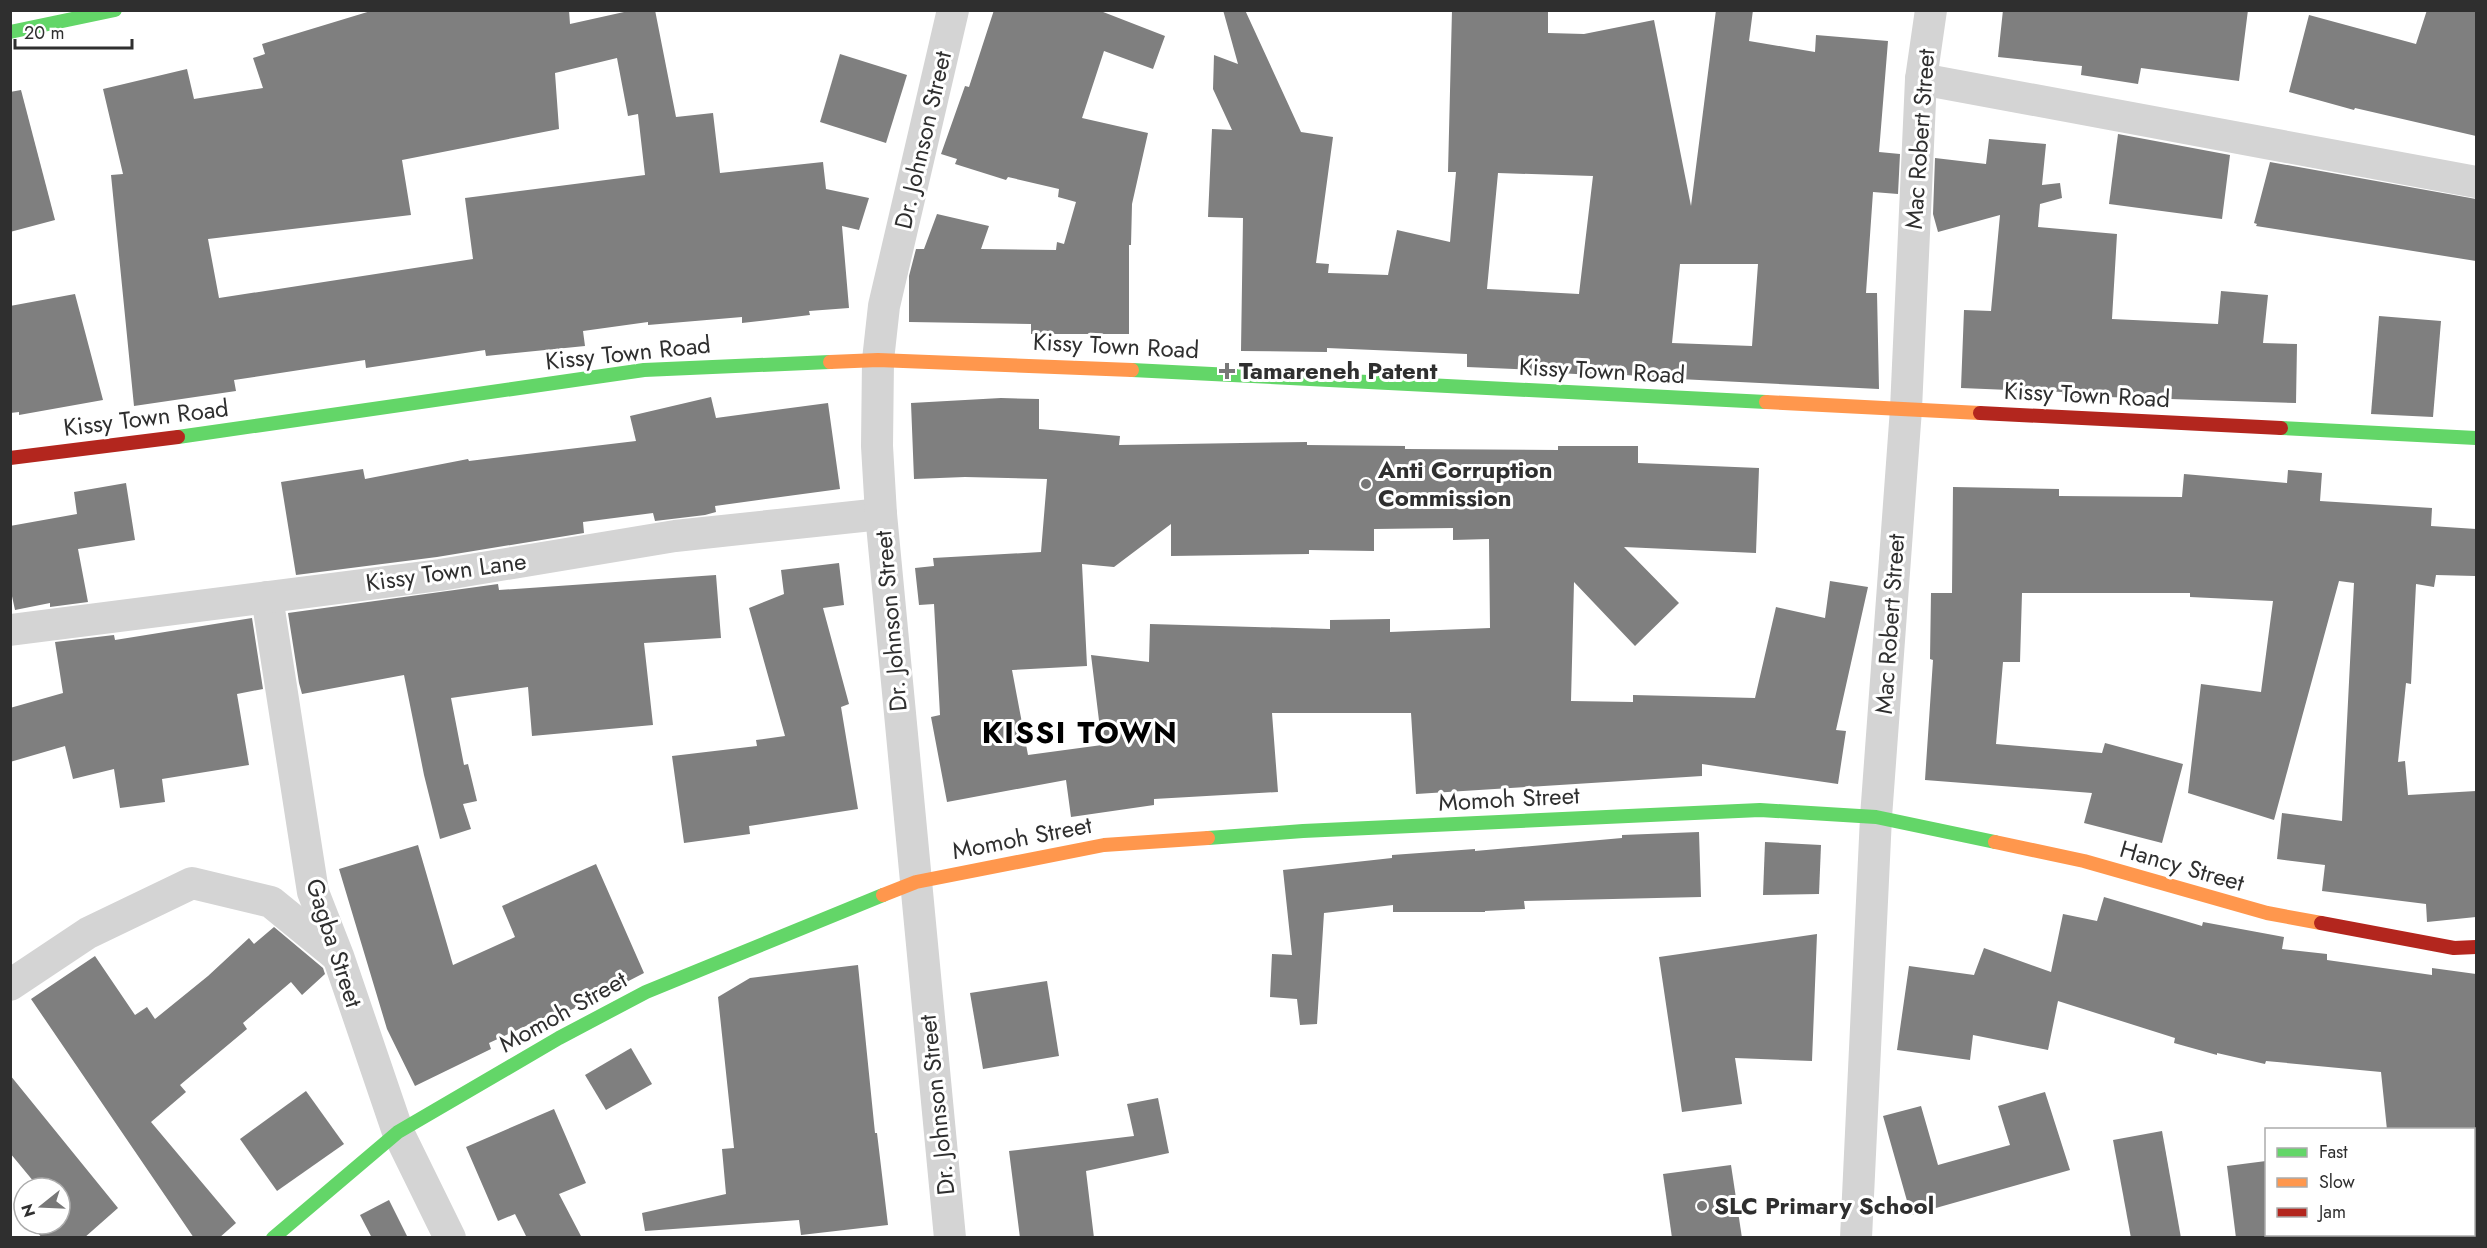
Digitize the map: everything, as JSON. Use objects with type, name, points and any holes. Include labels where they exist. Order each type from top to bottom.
[{"type":"street","points":[[10,32],[115,10]]},
{"type":"street","name":"Dr. Johnson Street","points":[[950,1238],[881,514],[877,446],[878,360],[884,306],[953,10]]},
{"type":"street","name":"Mac Robert Street","points":[[1856,1238],[1876,817],[1906,409],[1921,79],[1931,10]]},
{"type":"street","points":[[1921,79],[2476,182]]},
{"type":"street","name":"Kissy Town Road","points":[[10,458],[197,435],[644,370],[878,360],[1014,364],[2476,438]]},
{"type":"street","name":"Kissy Town Lane","points":[[10,630],[440,575],[675,536],[881,514]]},
{"type":"street","name":"Gagba Street","points":[[267,597],[313,892],[338,956],[398,1132],[450,1238]]},
{"type":"street","name":"Momoh Street","points":[[273,1238],[398,1132],[559,1038],[646,992],[916,882],[1104,845],[1279,833],[1760,810],[1876,817]]},
{"type":"street","name":"Hancy Street","points":[[1876,817],[2084,861],[2267,913],[2454,948],[2476,947]]},
{"type":"street","points":[[10,986],[88,933],[192,883],[272,902],[338,956]]},
{"type":"building","points":[[374,10],[569,10],[570,24],[633,10],[655,10],[676,117],[713,113],[720,173],[823,162],[826,189],[869,198],[859,230],[842,226],[849,308],[809,311],[810,315],[742,323],[742,317],[648,325],[648,322],[583,331],[585,346],[486,356],[485,350],[366,368],[365,360],[234,380],[236,391],[134,406],[111,175],[123,174],[103,89],[187,69],[194,99],[263,88],[253,58],[265,54],[262,44]],"holes":[[[617,58],[628,116],[638,114],[645,175],[465,198],[473,259],[219,298],[208,239],[411,215],[402,160],[559,129],[555,73]]]},
{"type":"building","points":[[994,10],[1098,10],[1165,36],[1153,69],[1104,51],[1082,118],[1148,133],[1132,204],[1131,245],[1129,245],[1129,334],[1031,334],[1031,324],[909,322],[909,276],[916,249],[924,249],[937,214],[989,226],[981,249],[1056,250],[1057,242],[1064,244],[1076,202],[1058,197],[1059,189],[1008,177],[1006,180],[955,164],[957,159],[941,154],[965,86],[969,87]]},
{"type":"building","points":[[1223,10],[1245,10],[1301,132],[1333,137],[1316,263],[1329,264],[1328,273],[1388,275],[1397,230],[1450,242],[1456,172],[1448,172],[1452,10],[1548,10],[1548,33],[1584,34],[1654,20],[1691,206],[1716,10],[1753,10],[1749,41],[1815,52],[1816,35],[1888,41],[1879,152],[1900,154],[1898,194],[1873,192],[1866,293],[1877,293],[1879,389],[1467,367],[1467,354],[1327,348],[1327,352],[1241,351],[1243,218],[1208,217],[1212,129],[1232,130],[1213,89],[1214,55],[1238,64]],"holes":[[[1498,173],[1593,176],[1579,294],[1487,289]],[[1680,264],[1758,264],[1752,346],[1672,343]]]},
{"type":"building","points":[[2003,10],[2248,10],[2239,81],[2141,68],[2138,84],[2081,75],[2082,66],[1998,57]]},
{"type":"building","points":[[2427,10],[2476,10],[2476,136],[2355,108],[2354,110],[2289,92],[2309,15],[2416,44]]},
{"type":"building","points":[[840,54],[907,75],[886,143],[820,122]]},
{"type":"building","points":[[21,90],[55,220],[10,232],[10,92]]},
{"type":"building","points":[[2118,134],[2230,155],[2222,219],[2109,204]]},
{"type":"building","points":[[1989,139],[2046,144],[2042,185],[2060,183],[2062,198],[2040,204],[2038,227],[2117,234],[2112,319],[2218,324],[2221,291],[2268,295],[2263,343],[2297,344],[2296,403],[2107,397],[2107,399],[2062,396],[2062,392],[1961,388],[1964,310],[1991,311],[2000,215],[1938,232],[1933,214],[1935,158],[1986,164]]},
{"type":"building","points":[[2270,162],[2476,199],[2476,261],[2256,226],[2257,224],[2254,223]]},
{"type":"building","points":[[75,294],[103,400],[19,415],[19,412],[10,413],[10,306]]},
{"type":"building","points":[[2379,316],[2441,321],[2433,417],[2371,414]]},
{"type":"building","points":[[711,397],[716,418],[828,403],[840,489],[715,506],[716,512],[705,515],[655,521],[653,513],[583,522],[584,533],[437,557],[296,575],[281,482],[363,469],[365,479],[468,459],[469,461],[636,441],[630,416]]},
{"type":"building","points":[[1001,398],[1039,399],[1039,429],[1120,436],[1119,445],[1307,442],[1307,445],[1405,446],[1405,449],[1558,450],[1558,446],[1638,446],[1638,463],[1759,468],[1756,553],[1624,547],[1679,603],[1635,646],[1574,582],[1571,701],[1633,702],[1633,695],[1755,698],[1776,607],[1825,618],[1830,581],[1868,587],[1836,730],[1846,731],[1838,784],[1702,764],[1702,776],[1416,794],[1411,713],[1272,713],[1278,792],[1154,799],[1154,805],[1071,817],[1066,780],[947,802],[931,717],[940,715],[934,604],[919,605],[915,568],[934,566],[933,558],[1041,552],[1047,479],[965,477],[914,479],[911,403]],"holes":[[[1171,524],[1171,556],[1309,554],[1309,550],[1374,551],[1374,529],[1453,528],[1453,540],[1489,539],[1490,628],[1390,632],[1390,619],[1330,620],[1330,629],[1150,624],[1149,662],[1091,655],[1102,745],[1028,755],[1012,670],[1087,666],[1082,564],[1114,567]]]},
{"type":"building","points":[[2288,470],[2322,473],[2320,501],[2432,508],[2431,526],[2476,529],[2475,576],[2436,575],[2434,587],[2416,584],[2411,684],[2406,683],[2398,762],[2405,761],[2408,795],[2476,791],[2476,917],[2427,922],[2426,904],[2322,891],[2325,865],[2277,859],[2282,813],[2342,821],[2354,583],[2339,581],[2274,820],[2188,793],[2201,684],[2261,692],[2273,601],[2190,597],[2190,593],[2022,593],[2020,662],[2003,662],[1996,744],[2102,753],[2105,743],[2183,764],[2162,843],[2084,823],[2092,793],[1925,780],[1933,660],[1930,659],[1931,593],[1952,593],[1953,487],[2059,489],[2059,496],[2182,497],[2184,474],[2287,483]]},
{"type":"building","points":[[126,483],[135,540],[78,549],[88,602],[50,607],[50,603],[15,610],[10,587],[10,526],[77,514],[74,492]]},
{"type":"building","points":[[839,563],[844,605],[823,608],[849,704],[841,707],[858,809],[749,826],[750,834],[684,843],[672,756],[757,746],[756,740],[785,736],[749,608],[784,594],[781,570]]},
{"type":"building","points":[[716,575],[721,638],[644,643],[653,725],[532,736],[528,687],[451,698],[464,765],[468,764],[477,801],[463,804],[471,829],[440,839],[424,775],[404,675],[302,694],[288,613],[498,584],[499,590]]},
{"type":"building","points":[[252,618],[263,689],[237,694],[249,765],[162,779],[165,802],[120,808],[114,769],[73,779],[65,746],[10,762],[10,708],[63,693],[55,642],[114,635],[115,640]]},
{"type":"building","points":[[1699,832],[1701,897],[1524,901],[1525,909],[1485,912],[1393,912],[1393,905],[1324,913],[1317,1024],[1300,1025],[1297,999],[1270,997],[1272,954],[1292,955],[1283,870],[1392,858],[1392,855],[1475,849],[1475,851],[1622,838],[1622,835]]},
{"type":"building","points":[[1765,842],[1821,845],[1819,894],[1763,895]]},
{"type":"building","points":[[418,845],[453,965],[515,937],[502,906],[596,864],[644,973],[582,1005],[552,1018],[550,1015],[489,1043],[491,1049],[415,1086],[387,1029],[339,869]]},
{"type":"building","points":[[2104,897],[2202,926],[2203,922],[2284,937],[2282,949],[2327,954],[2327,960],[2432,975],[2432,968],[2476,974],[2476,1130],[2475,1128],[2387,1128],[2381,1072],[2266,1061],[2265,1064],[2217,1053],[2217,1055],[2174,1043],[2175,1038],[2058,1001],[2048,1050],[1973,1035],[1970,1060],[1897,1050],[1909,966],[1974,975],[1984,948],[2051,972],[2063,914],[2097,921]]},
{"type":"building","points":[[274,927],[323,968],[325,974],[302,995],[291,982],[243,1023],[247,1029],[180,1085],[186,1092],[151,1122],[236,1223],[219,1238],[194,1238],[31,999],[95,956],[135,1015],[147,1007],[155,1019],[208,976],[249,938],[254,944]]},
{"type":"building","points":[[1817,934],[1812,1061],[1735,1058],[1742,1104],[1682,1112],[1659,957]]},
{"type":"building","points":[[858,965],[875,1133],[877,1133],[888,1225],[801,1235],[799,1220],[645,1231],[642,1213],[726,1194],[722,1149],[734,1148],[718,997],[750,978]]},
{"type":"building","points":[[1047,981],[1059,1056],[983,1069],[970,993]]},
{"type":"building","points":[[631,1048],[652,1084],[606,1110],[585,1075]]},
{"type":"building","points":[[10,1075],[118,1208],[84,1238],[42,1238],[40,1236],[72,1236],[72,1176],[29,1176],[10,1153]]},
{"type":"building","points":[[306,1091],[344,1144],[277,1191],[240,1139]]},
{"type":"building","points":[[2045,1092],[2070,1170],[1911,1215],[1883,1116],[1921,1106],[1938,1165],[2010,1145],[1998,1106]]},
{"type":"building","points":[[1158,1098],[1169,1153],[1086,1171],[1094,1238],[1020,1238],[1009,1151],[1134,1136],[1127,1104]]},
{"type":"building","points":[[554,1109],[586,1183],[559,1194],[582,1238],[527,1238],[515,1214],[498,1221],[466,1147]]},
{"type":"building","points":[[2162,1131],[2181,1238],[2131,1238],[2113,1140]]},
{"type":"building","points":[[2265,1161],[2266,1238],[2236,1238],[2227,1166]]},
{"type":"building","name":"SLC Primary School","points":[[1731,1165],[1742,1238],[1672,1238],[1663,1174]]},
{"type":"building","points":[[389,1200],[408,1238],[372,1238],[360,1215]]},
{"type":"traffic: fast","points":[[10,32],[115,10]]},
{"type":"traffic: fast","points":[[178,437],[644,370],[830,362]]},
{"type":"traffic: fast","points":[[1132,370],[1766,402]]},
{"type":"traffic: fast","points":[[2281,428],[2476,438]]},
{"type":"traffic: fast","points":[[1208,838],[1303,831],[1760,810],[1876,817],[1995,842]]},
{"type":"traffic: fast","points":[[273,1238],[398,1132],[559,1038],[646,992],[883,895]]},
{"type":"traffic: slow","points":[[830,362],[878,360],[1132,370]]},
{"type":"traffic: slow","points":[[1766,402],[1980,413]]},
{"type":"traffic: slow","points":[[883,895],[916,882],[1104,845],[1208,838]]},
{"type":"traffic: slow","points":[[1995,842],[2084,861],[2267,913],[2321,923]]},
{"type":"traffic: jam","points":[[1980,413],[2281,428]]},
{"type":"traffic: jam","points":[[10,458],[178,437]]},
{"type":"traffic: jam","points":[[2321,923],[2454,948],[2476,947]]},
{"type":"place","name":"Tamareneh Patent","points":[[1227,371]]},
{"type":"place","name":"Anti Corruption Commission","points":[[1366,484]]},
{"type":"place","name":"SLC Primary School","points":[[1702,1206]]},
{"type":"district","name":"KISSI TOWN","points":[[1080,733]]}]
